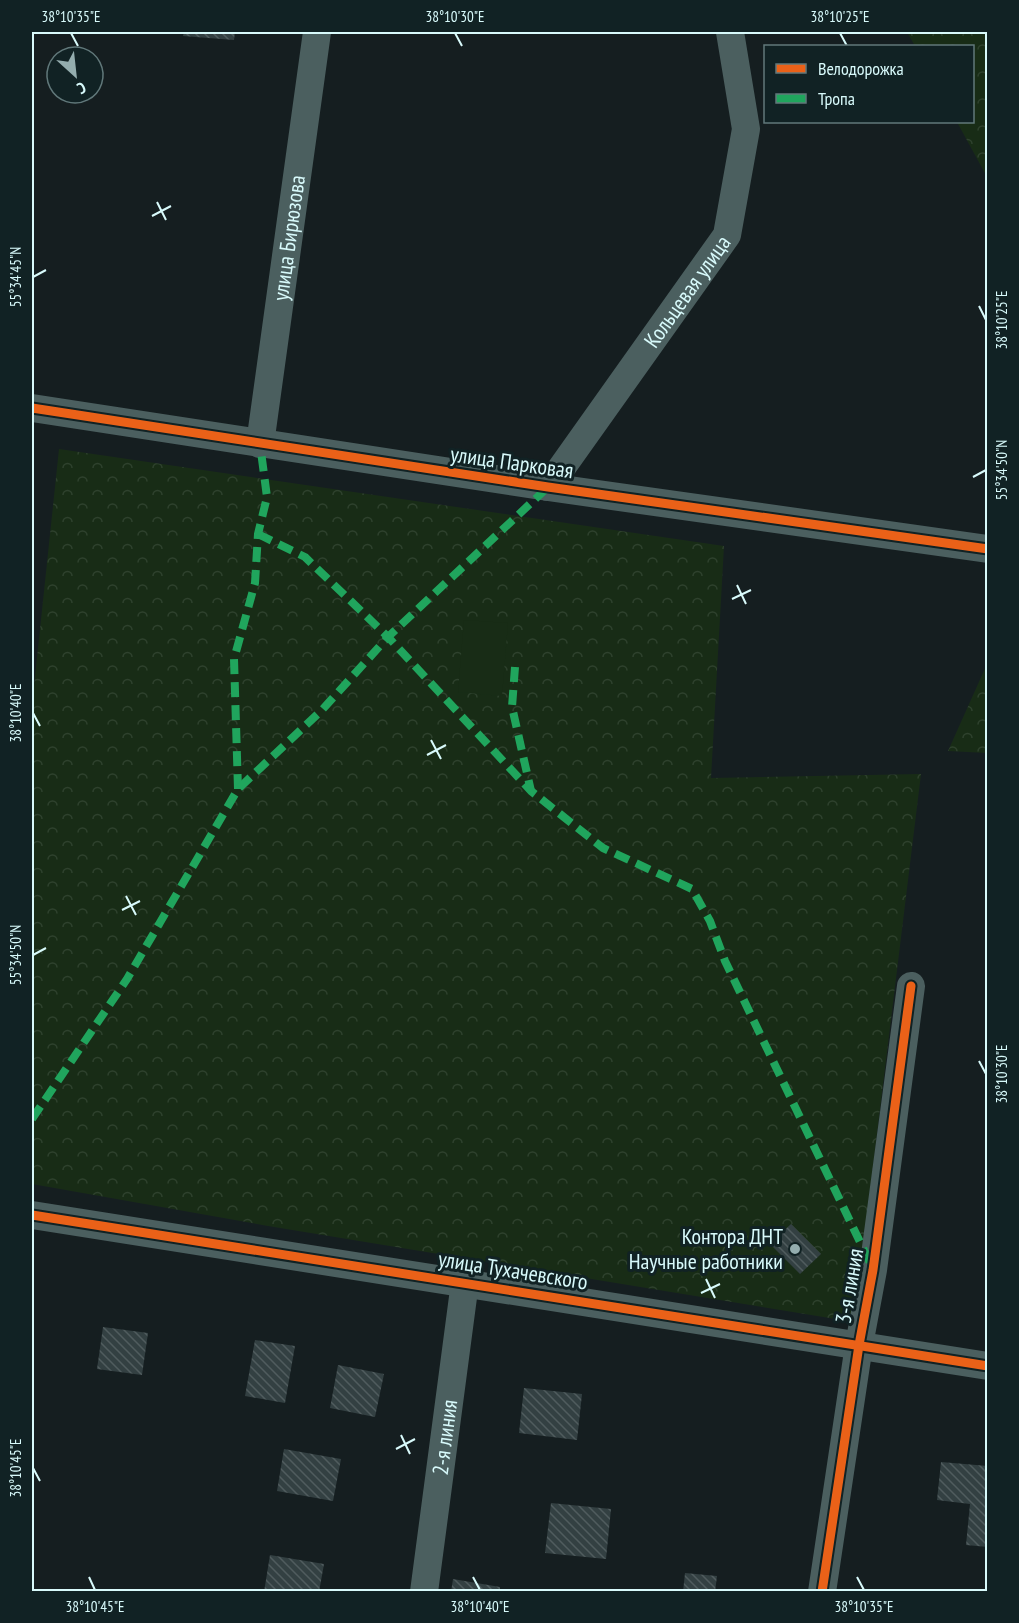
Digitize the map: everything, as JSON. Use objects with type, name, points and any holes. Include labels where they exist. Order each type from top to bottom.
[{"type":"street","name":"улица Бирюзова","points":[[260,444],[317,32]]},
{"type":"street","name":"Кольцевая улица","points":[[548,487],[727,235],[746,129],[730,32]]},
{"type":"street","name":"улица Парковая","points":[[32,408],[548,487],[987,549]]},
{"type":"street","name":"3-я линия","points":[[822,1592],[858,1345],[873,1270],[911,986]]},
{"type":"street","name":"улица Тухачевского","points":[[32,1215],[987,1366]]},
{"type":"street","name":"2-я линия","points":[[424,1592],[465,1282]]},
{"type":"green space","points":[[907,32],[987,32],[987,177],[958,123],[974,123],[974,45],[914,45]]},
{"type":"green space","points":[[59,449],[724,546],[711,778],[921,774],[854,1322],[268,1226],[32,1184],[32,705]]},
{"type":"green space","points":[[464,620],[508,623],[502,696],[458,692]]},
{"type":"green space","points":[[987,664],[987,753],[948,751]]},
{"type":"building","points":[[184,32],[235,32],[234,40],[183,36]]},
{"type":"building","name":"Контора ДНТ Научные работники","points":[[791,1224],[821,1254],[800,1274],[770,1244]]},
{"type":"building","points":[[103,1327],[148,1333],[142,1375],[97,1369]]},
{"type":"building","points":[[255,1340],[295,1346],[285,1403],[245,1396]]},
{"type":"building","points":[[338,1365],[384,1374],[375,1417],[330,1408]]},
{"type":"building","points":[[524,1388],[582,1394],[577,1440],[519,1433]]},
{"type":"building","points":[[284,1449],[341,1459],[333,1501],[277,1491]]},
{"type":"building","points":[[941,1462],[988,1466],[988,1547],[966,1545],[970,1504],[937,1500]]},
{"type":"building","points":[[551,1503],[611,1509],[606,1559],[545,1553]]},
{"type":"building","points":[[270,1555],[324,1564],[319,1592],[264,1592]]},
{"type":"building","points":[[685,1573],[717,1576],[715,1592],[683,1592]]},
{"type":"building","points":[[453,1579],[500,1587],[500,1592],[451,1592]]},
{"type":"marked path","points":[[238,789],[234,659],[255,583],[258,534],[267,497],[260,444]]},
{"type":"marked path","points":[[32,1119],[127,979],[238,789],[322,710],[388,637],[548,487]]},
{"type":"marked path","points":[[258,534],[305,557],[388,637],[531,791],[603,848],[692,889],[710,921],[725,961],[872,1267]]},
{"type":"marked path","points":[[515,667],[512,707],[531,791]]},
{"type":"cycle path","points":[[32,408],[548,487],[988,549]]},
{"type":"cycle path","points":[[822,1592],[859,1345],[873,1270],[911,986]]},
{"type":"cycle path","points":[[32,1215],[988,1366]]},
{"type":"place","name":"Контора ДНТ Научные работники","points":[[795,1249]]}]
